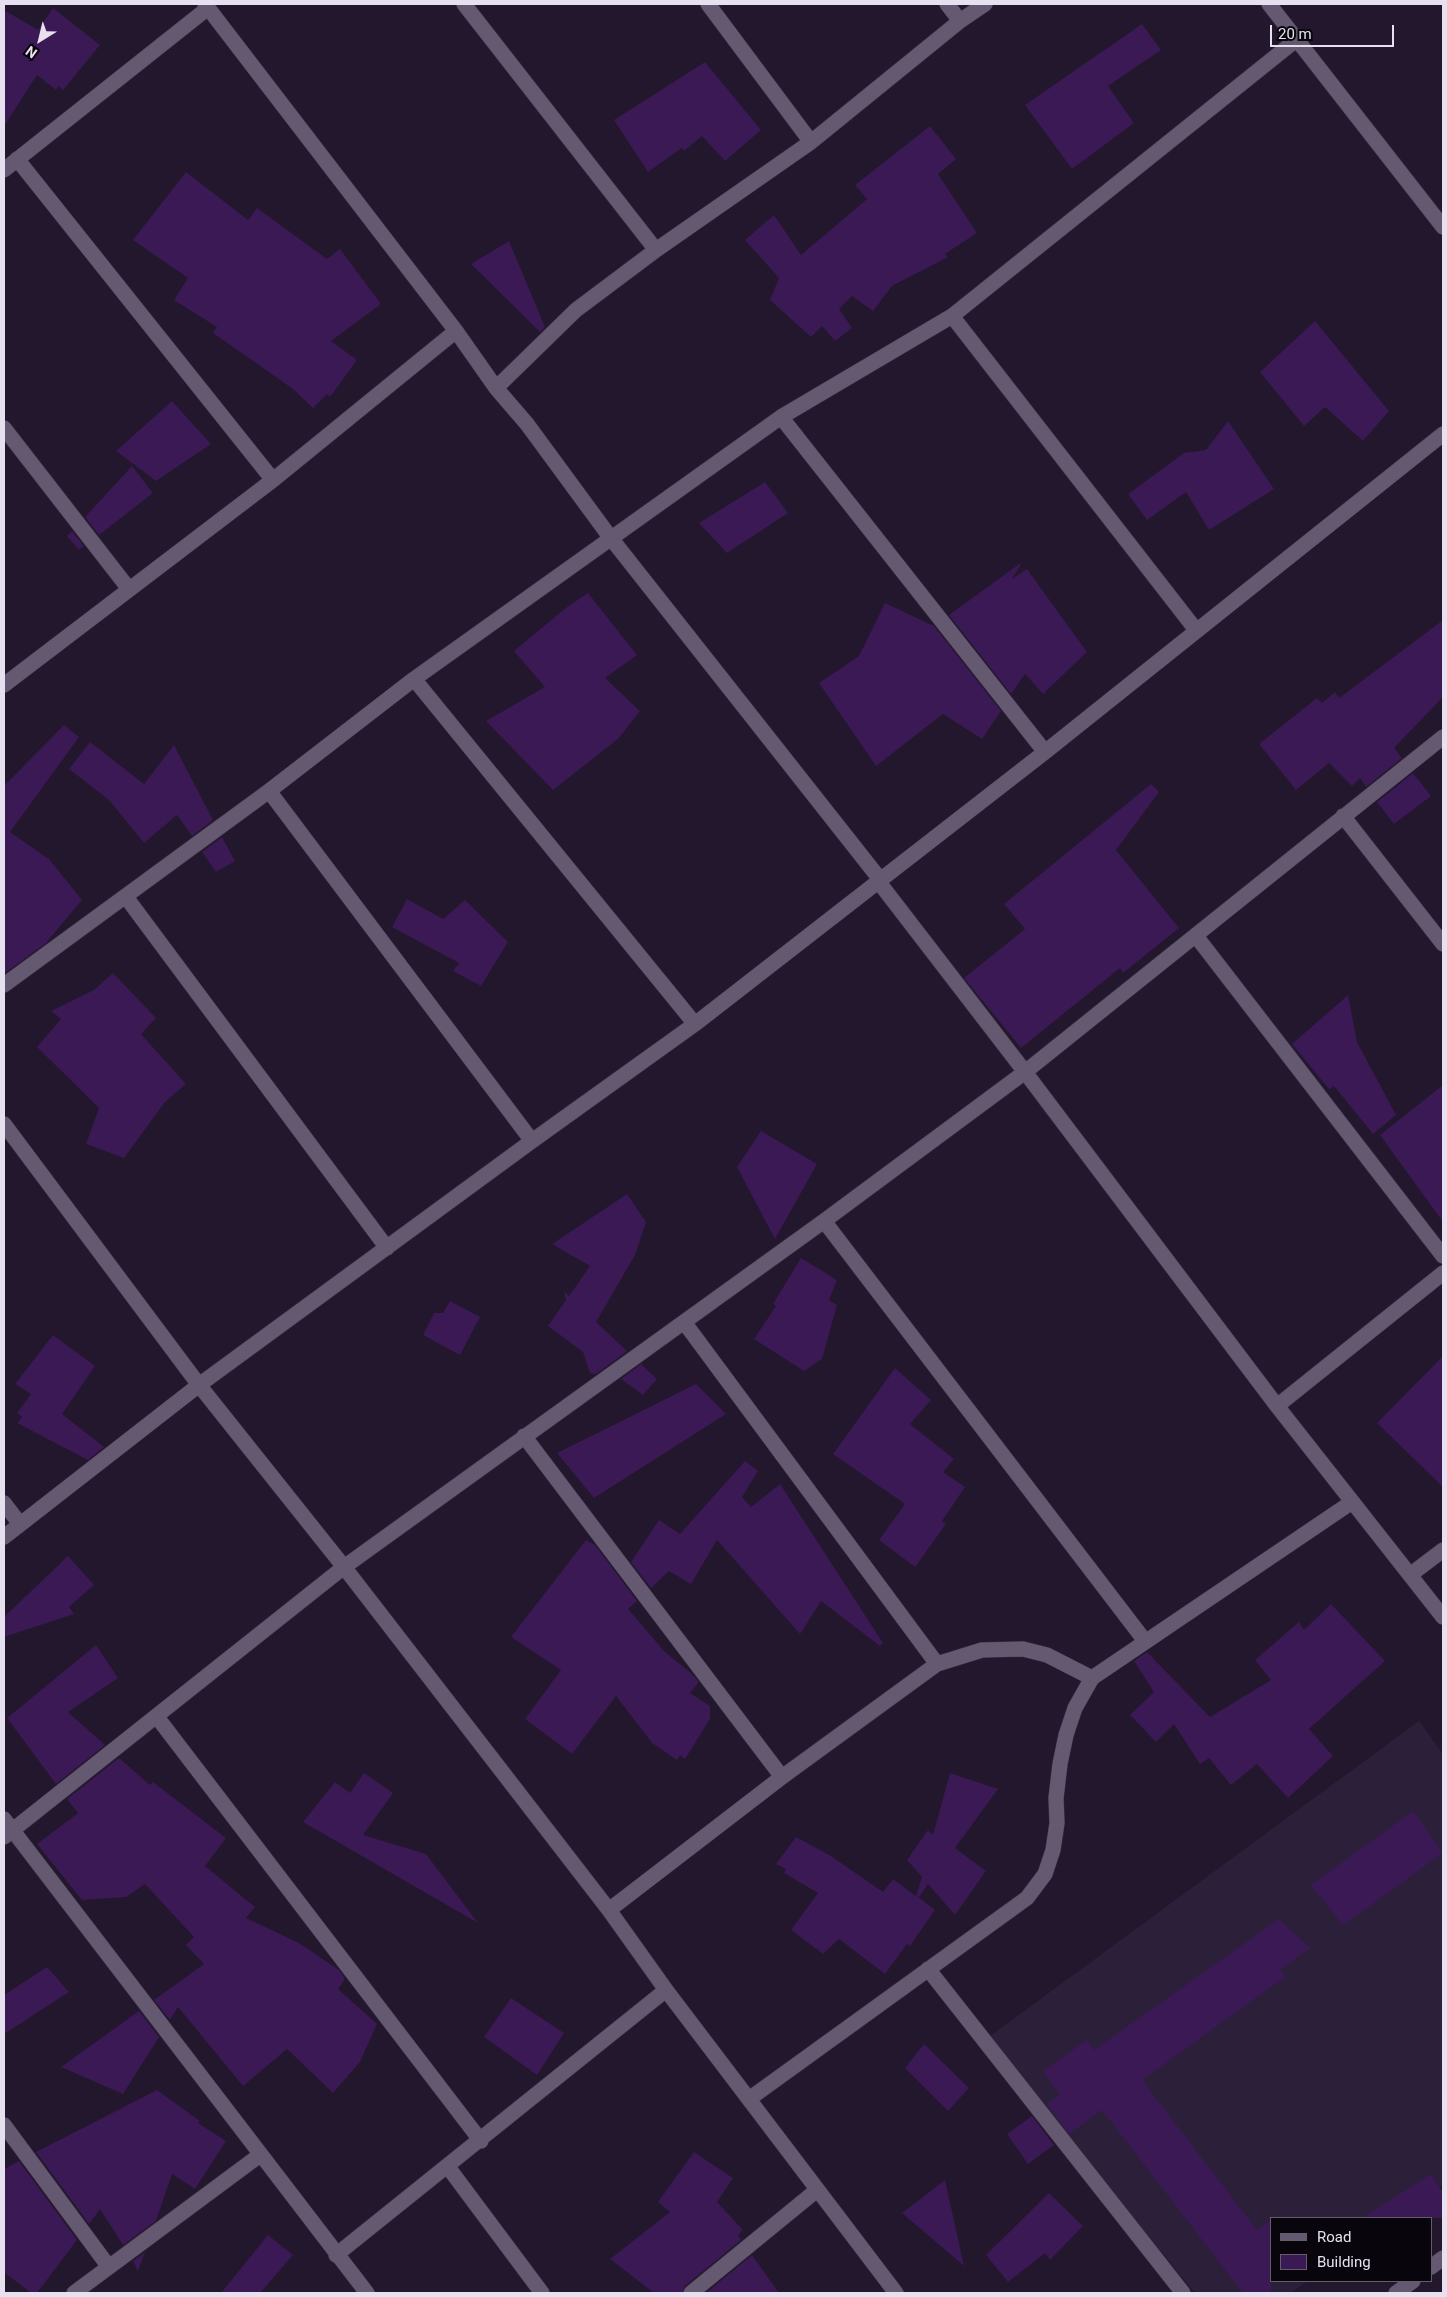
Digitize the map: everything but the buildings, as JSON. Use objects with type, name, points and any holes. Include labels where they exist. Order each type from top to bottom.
[{"type":"street","points":[[464,4],[656,250]]},
{"type":"street","points":[[708,4],[810,142]]},
{"type":"street","points":[[947,4],[960,21]]},
{"type":"street","points":[[496,388],[576,310],[656,250],[810,142],[960,21],[984,4]]},
{"type":"street","points":[[1269,4],[1443,227]]},
{"type":"street","points":[[4,170],[206,6],[456,331],[496,388],[527,424],[610,537],[879,878],[878,881],[1278,1406],[1443,1617]]},
{"type":"street","points":[[4,985],[269,791],[414,679],[610,537],[781,417],[952,316],[1296,40]]},
{"type":"street","points":[[17,159],[273,480]]},
{"type":"street","points":[[952,316],[1196,630]]},
{"type":"street","points":[[4,685],[273,480],[456,331]]},
{"type":"street","points":[[781,417],[1045,752]]},
{"type":"street","points":[[4,428],[130,589]]},
{"type":"street","points":[[4,1537],[199,1385],[695,1024],[1045,752],[1443,434]]},
{"type":"street","points":[[414,679],[695,1024]]},
{"type":"street","points":[[367,2293],[7,1829],[157,1717],[344,1567],[824,1221],[1025,1072],[1443,738]]},
{"type":"street","points":[[269,791],[532,1141]]},
{"type":"street","points":[[1343,816],[1443,944]]},
{"type":"street","points":[[126,897],[387,1248]]},
{"type":"street","points":[[1196,936],[1443,1256]]},
{"type":"street","points":[[4,1124],[199,1385],[344,1567],[609,1910],[666,1990],[896,2293]]},
{"type":"street","points":[[824,1221],[1145,1641]]},
{"type":"street","points":[[1278,1406],[1443,1273]]},
{"type":"street","points":[[684,1322],[937,1664]]},
{"type":"street","points":[[524,1436],[782,1777]]},
{"type":"street","points":[[749,2099],[1027,1898],[1045,1874],[1053,1850],[1057,1823],[1056,1798],[1066,1735],[1074,1708],[1092,1678],[1352,1502]]},
{"type":"street","points":[[4,1503],[20,1524]]},
{"type":"street","points":[[1410,1575],[1443,1550]]},
{"type":"street","points":[[609,1910],[782,1777],[937,1664],[982,1650],[1023,1650],[1047,1655],[1092,1678]]},
{"type":"street","points":[[157,1717],[482,2140]]},
{"type":"street","points":[[928,1969],[1184,2293]]},
{"type":"street","points":[[336,2255],[482,2140],[666,1990]]},
{"type":"street","points":[[4,2125],[109,2267]]},
{"type":"street","points":[[74,2293],[260,2155]]},
{"type":"street","points":[[448,2167],[542,2293]]},
{"type":"street","points":[[691,2293],[817,2190]]},
{"type":"street","points":[[1432,2266],[1443,2258]]},
{"type":"street","points":[[1396,2293],[1412,2282]]},
{"type":"shaded area","points":[[1419,1721],[1443,1754],[1443,2185],[1398,2217],[1270,2217],[1270,2282],[1307,2282],[1291,2293],[1195,2293],[986,2039]]}]
